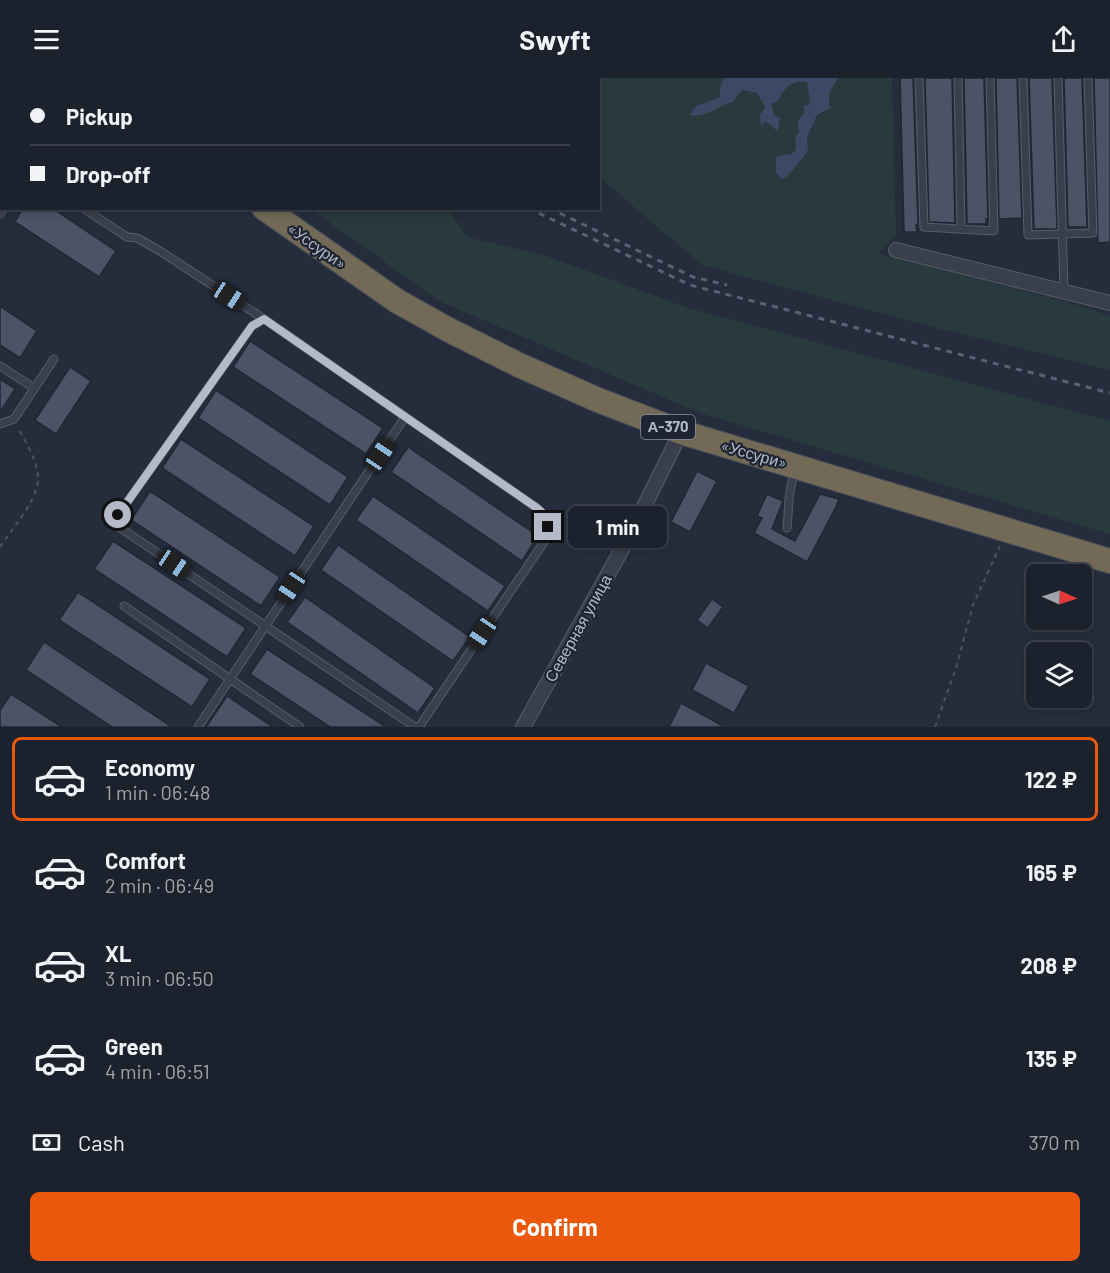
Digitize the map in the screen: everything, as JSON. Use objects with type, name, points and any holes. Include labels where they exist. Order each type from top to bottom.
[{"type":"highway","name":"«Уссури»","points":[[267,210],[397,301],[449,330],[588,395],[681,432],[1110,561]]},
{"type":"street","points":[[896,250],[1110,303]]},
{"type":"street","name":"Северная улица","points":[[524,727],[631,533],[681,432]]},
{"type":"lane","points":[[919,78],[924,227],[994,231],[990,78]]},
{"type":"lane","points":[[958,78],[961,228]]},
{"type":"lane","points":[[1023,78],[1028,236],[1093,233],[1088,78]]},
{"type":"lane","points":[[1058,78],[1064,291]]},
{"type":"lane","points":[[86,210],[127,237],[137,238],[160,251],[264,319],[546,516],[548,527],[546,539],[417,727],[119,527],[118,515],[252,326],[264,319]]},
{"type":"lane","points":[[0,424],[14,419],[54,359]]},
{"type":"lane","points":[[0,366],[34,388]]},
{"type":"lane","points":[[198,727],[405,417]]},
{"type":"lane","points":[[787,528],[789,485],[797,466]]},
{"type":"lane","points":[[124,606],[300,727]]},
{"type":"path","points":[[0,547],[36,493],[39,478],[34,460],[14,419]]},
{"type":"path","points":[[935,727],[956,668],[973,605],[1007,530]]},
{"type":"shaded area","points":[[600,78],[724,78],[720,87],[720,97],[696,106],[691,115],[733,102],[742,90],[757,93],[765,107],[763,122],[770,124],[774,115],[772,103],[777,102],[792,84],[807,82],[810,104],[795,138],[796,149],[791,155],[782,179],[788,176],[807,151],[807,138],[817,115],[823,114],[829,105],[829,94],[838,78],[892,78],[896,234],[879,254],[1085,307],[1110,316],[1110,370],[936,328],[702,265],[600,178]]},
{"type":"shaded area","points":[[312,210],[449,210],[467,237],[547,256],[688,308],[1110,421],[1110,534],[700,413],[439,301]]},
{"type":"water","points":[[724,78],[838,78],[829,94],[831,108],[817,115],[807,138],[808,151],[788,176],[782,179],[776,173],[776,157],[791,155],[796,149],[795,138],[799,131],[798,123],[805,113],[803,106],[810,104],[807,82],[792,84],[777,102],[772,103],[774,115],[780,118],[778,132],[770,124],[764,122],[761,127],[760,115],[765,107],[757,93],[742,90],[733,102],[702,115],[690,115],[696,106],[720,97],[720,87]]},
{"type":"building","points":[[900,78],[913,78],[917,232],[904,232]]},
{"type":"building","points":[[925,78],[952,78],[955,223],[929,222]]},
{"type":"building","points":[[964,78],[984,78],[988,219],[986,219],[986,224],[967,224]]},
{"type":"building","points":[[996,78],[1017,78],[1022,218],[999,219]]},
{"type":"building","points":[[1029,78],[1052,78],[1057,228],[1054,229],[1034,229]]},
{"type":"building","points":[[1064,78],[1082,78],[1087,227],[1068,227]]},
{"type":"building","points":[[1094,78],[1110,78],[1110,242],[1098,243]]},
{"type":"building","points":[[22,210],[55,210],[116,251],[99,277],[15,222]]},
{"type":"building","points":[[0,306],[37,331],[20,358],[0,345]]},
{"type":"building","points":[[250,341],[383,428],[366,454],[233,367]]},
{"type":"building","points":[[70,367],[91,381],[56,434],[35,420]]},
{"type":"building","points":[[0,379],[15,389],[0,412]]},
{"type":"building","points":[[216,390],[348,477],[330,505],[198,418]]},
{"type":"building","points":[[181,439],[314,526],[295,556],[162,468]]},
{"type":"building","points":[[408,447],[538,536],[522,561],[391,472]]},
{"type":"building","points":[[697,471],[717,481],[690,532],[671,522]]},
{"type":"building","points":[[150,491],[280,577],[261,606],[131,520]]},
{"type":"building","points":[[767,494],[783,501],[772,529],[795,541],[820,494],[839,499],[807,562],[754,533],[762,518],[757,516]]},
{"type":"building","points":[[373,496],[505,586],[488,611],[356,520]]},
{"type":"building","points":[[113,541],[246,628],[227,657],[94,569]]},
{"type":"building","points":[[338,545],[470,637],[453,661],[321,570]]},
{"type":"building","points":[[78,592],[210,679],[192,707],[59,620]]},
{"type":"building","points":[[305,597],[435,688],[418,713],[287,622]]},
{"type":"building","points":[[712,599],[723,607],[708,628],[697,620]]},
{"type":"building","points":[[44,642],[172,727],[112,727],[26,670]]},
{"type":"building","points":[[267,649],[386,727],[330,727],[250,674]]},
{"type":"building","points":[[706,663],[749,686],[734,713],[692,690]]},
{"type":"building","points":[[11,694],[62,727],[0,727],[0,710]]},
{"type":"building","points":[[227,696],[273,727],[206,727]]},
{"type":"building","points":[[681,703],[725,727],[669,727]]},
{"type":"railway","points":[[532,210],[690,285],[1110,393]]},
{"type":"railway","points":[[553,210],[693,277],[727,285]]},
{"type":"route","points":[[118,515],[252,326],[264,319],[537,508],[546,516],[548,527]]}]
